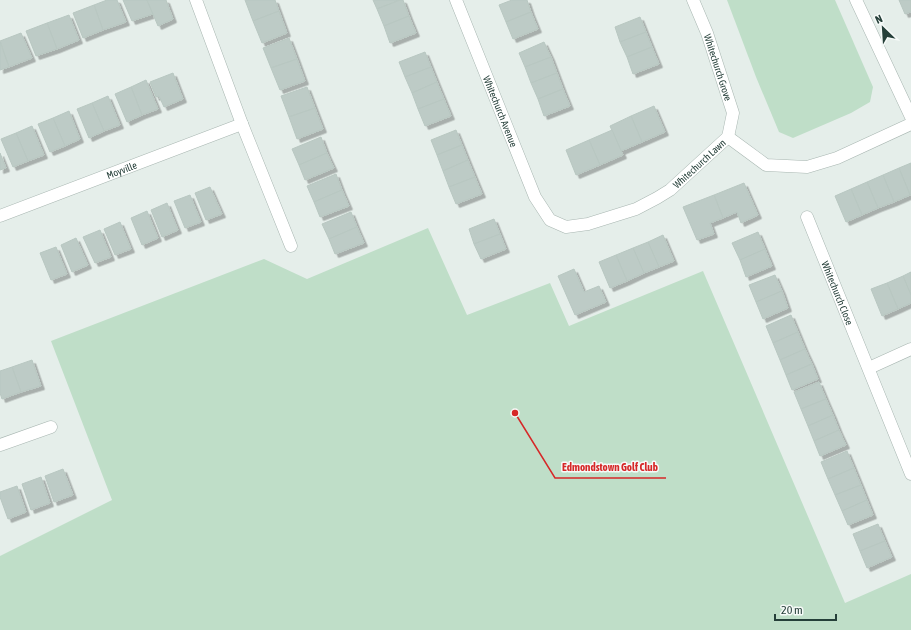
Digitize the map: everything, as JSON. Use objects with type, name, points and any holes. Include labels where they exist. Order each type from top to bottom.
[{"type":"street","points":[[196,0],[242,124],[291,246]]},
{"type":"street","name":"Whitechurch Avenue","points":[[456,0],[535,197],[550,220]]},
{"type":"street","name":"Whitechurch Grove","points":[[693,0],[707,33],[733,113],[728,137]]},
{"type":"street","points":[[856,0],[911,117]]},
{"type":"street","name":"Moyville","points":[[0,216],[242,124]]},
{"type":"street","name":"Whitechurch Lawn","points":[[550,220],[566,227],[588,224],[636,209],[670,190],[728,137],[766,165],[807,167],[837,158],[911,124]]},
{"type":"street","name":"Whitechurch Close","points":[[807,217],[911,474]]},
{"type":"street","points":[[869,368],[911,349]]},
{"type":"street","points":[[0,446],[50,427]]},
{"type":"green space","points":[[727,0],[835,0],[873,87],[870,102],[851,113],[793,138],[779,132],[756,77]]},
{"type":"green space","points":[[428,228],[467,315],[550,283],[569,326],[703,271],[845,603],[911,574],[911,630],[0,630],[0,556],[112,500],[51,341],[264,259],[307,279]]},
{"type":"building","points":[[107,0],[117,0],[126,22],[103,30],[94,5]]},
{"type":"building","points":[[123,0],[147,0],[153,14],[132,21]]},
{"type":"building","points":[[147,0],[166,0],[173,19],[158,26]]},
{"type":"building","points":[[245,0],[275,0],[279,11],[253,21]]},
{"type":"building","points":[[373,0],[400,0],[377,9]]},
{"type":"building","points":[[403,0],[409,16],[384,26],[377,9]]},
{"type":"building","points":[[512,0],[527,0],[531,12],[506,22],[499,5]]},
{"type":"building","points":[[899,0],[911,0],[911,12],[905,14]]},
{"type":"building","points":[[94,5],[103,30],[83,38],[73,13]]},
{"type":"building","points":[[279,11],[287,33],[262,43],[253,21]]},
{"type":"building","points":[[531,12],[538,29],[513,39],[506,22]]},
{"type":"building","points":[[69,15],[79,40],[57,49],[47,23]]},
{"type":"building","points":[[409,16],[416,33],[390,43],[384,26]]},
{"type":"building","points":[[640,17],[646,32],[620,42],[615,27]]},
{"type":"building","points":[[47,23],[57,49],[36,56],[26,31]]},
{"type":"building","points":[[646,32],[652,47],[627,57],[620,42]]},
{"type":"building","points":[[21,33],[32,58],[9,67],[0,41]]},
{"type":"building","points":[[289,38],[297,59],[271,68],[263,48]]},
{"type":"building","points":[[0,42],[9,67],[0,70]]},
{"type":"building","points":[[544,42],[551,57],[525,67],[519,53]]},
{"type":"building","points":[[652,47],[659,64],[633,74],[627,57]]},
{"type":"building","points":[[425,52],[431,67],[405,77],[399,62]]},
{"type":"building","points":[[551,57],[557,73],[531,83],[525,67]]},
{"type":"building","points":[[297,59],[305,81],[280,90],[271,68]]},
{"type":"building","points":[[431,67],[437,82],[412,93],[405,77]]},
{"type":"building","points":[[173,73],[183,99],[164,107],[159,96],[156,97],[150,82]]},
{"type":"building","points":[[557,73],[563,89],[538,99],[531,83]]},
{"type":"building","points":[[146,80],[158,109],[142,115],[131,87]]},
{"type":"building","points":[[437,82],[444,99],[418,109],[412,93]]},
{"type":"building","points":[[131,87],[142,115],[127,122],[115,94]]},
{"type":"building","points":[[307,87],[315,108],[289,117],[281,96]]},
{"type":"building","points":[[563,89],[570,106],[544,116],[538,99]]},
{"type":"building","points":[[108,96],[120,125],[104,131],[92,103]]},
{"type":"building","points":[[444,99],[451,116],[425,126],[418,109]]},
{"type":"building","points":[[92,103],[104,131],[89,138],[77,109]]},
{"type":"building","points":[[654,106],[665,132],[642,142],[631,116]]},
{"type":"building","points":[[315,108],[323,129],[297,139],[289,117]]},
{"type":"building","points":[[69,111],[80,139],[65,146],[53,118]]},
{"type":"building","points":[[631,116],[642,142],[621,151],[610,126]]},
{"type":"building","points":[[53,118],[65,146],[50,152],[38,124]]},
{"type":"building","points":[[32,126],[44,155],[28,161],[16,133]]},
{"type":"building","points":[[456,130],[462,145],[437,155],[431,140]]},
{"type":"building","points":[[612,130],[623,155],[600,165],[589,140]]},
{"type":"building","points":[[16,133],[28,161],[13,167],[1,139]]},
{"type":"building","points":[[321,137],[327,153],[299,165],[292,149]]},
{"type":"building","points":[[589,140],[600,165],[576,175],[566,150]]},
{"type":"building","points":[[462,145],[468,160],[443,171],[437,155]]},
{"type":"building","points":[[0,153],[6,168],[0,170]]},
{"type":"building","points":[[327,153],[334,168],[305,180],[299,165]]},
{"type":"building","points":[[468,160],[475,177],[449,187],[443,171]]},
{"type":"building","points":[[911,163],[911,195],[910,195],[899,168]]},
{"type":"building","points":[[899,168],[910,195],[894,202],[883,175]]},
{"type":"building","points":[[336,174],[342,190],[314,202],[307,186]]},
{"type":"building","points":[[883,175],[894,202],[878,208],[867,182]]},
{"type":"building","points":[[475,177],[482,194],[456,204],[449,187]]},
{"type":"building","points":[[867,182],[878,208],[862,215],[851,189]]},
{"type":"building","points":[[744,183],[758,215],[741,223],[737,212],[723,218],[714,195]]},
{"type":"building","points":[[210,187],[222,214],[206,220],[195,193]]},
{"type":"building","points":[[851,189],[862,215],[846,222],[835,196]]},
{"type":"building","points":[[342,190],[349,206],[320,217],[314,202]]},
{"type":"building","points":[[190,195],[201,222],[185,228],[174,201]]},
{"type":"building","points":[[714,195],[723,218],[710,223],[714,234],[697,240],[683,207]]},
{"type":"building","points":[[167,203],[178,230],[162,237],[151,210]]},
{"type":"building","points":[[147,211],[158,238],[142,245],[131,218]]},
{"type":"building","points":[[351,212],[357,227],[329,239],[322,224]]},
{"type":"building","points":[[494,219],[500,234],[474,244],[469,229]]},
{"type":"building","points":[[120,222],[131,249],[115,255],[104,229]]},
{"type":"building","points":[[357,227],[364,243],[335,254],[329,239]]},
{"type":"building","points":[[100,230],[111,257],[95,263],[83,237]]},
{"type":"building","points":[[758,232],[765,249],[740,260],[732,243]]},
{"type":"building","points":[[500,234],[506,249],[481,259],[474,244]]},
{"type":"building","points":[[663,235],[674,261],[659,267],[648,242]]},
{"type":"building","points":[[76,238],[88,265],[72,272],[61,245]]},
{"type":"building","points":[[648,242],[659,267],[644,273],[633,248]]},
{"type":"building","points":[[56,247],[67,274],[51,280],[40,253]]},
{"type":"building","points":[[633,248],[644,273],[627,281],[616,255]]},
{"type":"building","points":[[765,249],[772,266],[746,277],[740,260]]},
{"type":"building","points":[[616,255],[627,281],[610,288],[599,262]]},
{"type":"building","points":[[574,269],[584,292],[599,286],[606,302],[575,315],[558,276]]},
{"type":"building","points":[[911,272],[911,295],[903,276]]},
{"type":"building","points":[[775,275],[782,291],[756,302],[749,285]]},
{"type":"building","points":[[903,276],[911,295],[911,303],[898,309],[887,283]]},
{"type":"building","points":[[887,283],[898,309],[882,316],[871,289]]},
{"type":"building","points":[[782,291],[788,308],[763,319],[756,302]]},
{"type":"building","points":[[791,315],[798,332],[773,343],[766,326]]},
{"type":"building","points":[[798,332],[805,349],[780,360],[773,343]]},
{"type":"building","points":[[805,349],[812,364],[786,375],[780,360]]},
{"type":"building","points":[[32,360],[41,386],[21,392],[12,367]]},
{"type":"building","points":[[812,364],[818,379],[792,390],[786,375]]},
{"type":"building","points":[[12,367],[21,392],[2,399],[0,393],[0,371]]},
{"type":"building","points":[[819,382],[826,399],[801,409],[794,392]]},
{"type":"building","points":[[826,399],[833,415],[808,426],[801,409]]},
{"type":"building","points":[[833,415],[839,430],[814,441],[808,426]]},
{"type":"building","points":[[839,430],[846,445],[820,456],[814,441]]},
{"type":"building","points":[[847,451],[854,468],[828,479],[821,462]]},
{"type":"building","points":[[854,468],[861,485],[835,495],[828,479]]},
{"type":"building","points":[[63,469],[73,495],[54,502],[45,476]]},
{"type":"building","points":[[41,477],[50,503],[31,510],[22,484]]},
{"type":"building","points":[[861,485],[867,500],[842,511],[835,495]]},
{"type":"building","points":[[17,486],[26,512],[8,519],[0,497],[0,492]]},
{"type":"building","points":[[867,500],[873,515],[848,525],[842,511]]},
{"type":"building","points":[[878,524],[885,541],[860,551],[853,534]]},
{"type":"building","points":[[885,541],[892,557],[867,568],[860,551]]},
{"type":"place","name":"Edmondstown Golf Club","points":[[515,413]]}]
